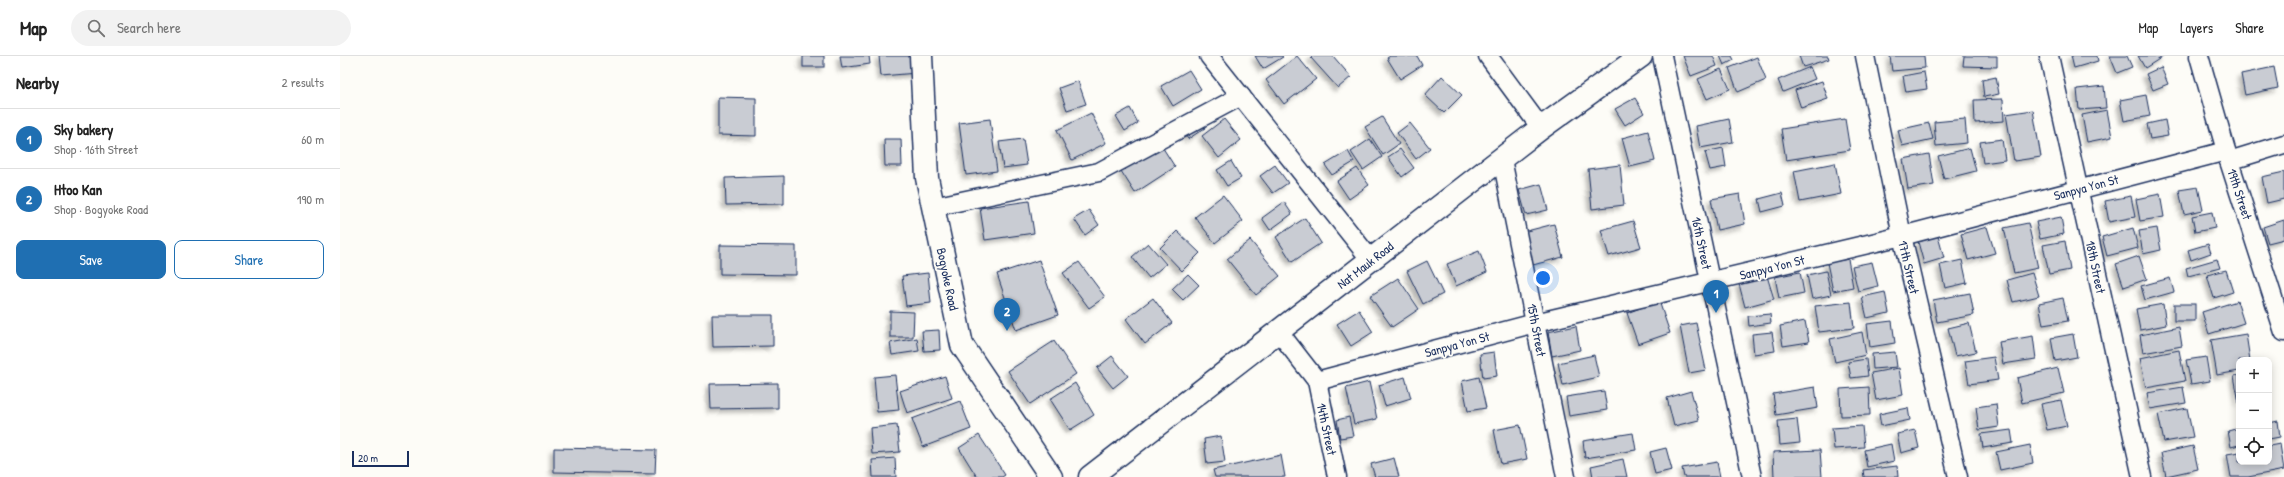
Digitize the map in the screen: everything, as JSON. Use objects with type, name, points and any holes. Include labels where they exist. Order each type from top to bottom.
[{"type":"main road","name":"Bogyoke Road","points":[[921,56],[927,178],[962,345],[1051,477]]},
{"type":"main road","name":"Nat Mauk Road","points":[[1090,477],[1541,128],[1641,56]]},
{"type":"street","points":[[1209,56],[1371,260]]},
{"type":"street","points":[[1488,56],[1541,128]]},
{"type":"street","name":"16th Street","points":[[1662,56],[1752,477]]},
{"type":"street","name":"17th Street","points":[[1864,56],[1902,236],[1958,477]]},
{"type":"street","name":"18th Street","points":[[2049,56],[2142,477]]},
{"type":"street","name":"19th Street","points":[[2199,56],[2228,156],[2284,332]]},
{"type":"street","points":[[933,207],[1099,172],[1241,96]]},
{"type":"street","name":"Sanpya Yon St","points":[[1317,381],[1535,323],[1902,236],[2079,189],[2284,144]]},
{"type":"street","name":"15th Street","points":[[1502,159],[1566,477]]},
{"type":"street","points":[[1279,332],[1317,381]]},
{"type":"street","name":"14th Street","points":[[1317,381],[1337,477]]},
{"type":"building","points":[[803,56],[824,56],[824,67],[803,67]]},
{"type":"building","points":[[840,56],[869,56],[870,64],[842,68]]},
{"type":"building","points":[[879,56],[915,56],[917,73],[881,76]]},
{"type":"building","points":[[1255,56],[1282,56],[1283,57],[1263,69]]},
{"type":"building","points":[[1297,56],[1316,79],[1284,104],[1266,80]]},
{"type":"building","points":[[1313,56],[1333,56],[1351,77],[1338,88],[1311,58]]},
{"type":"building","points":[[1390,56],[1417,56],[1422,65],[1400,79],[1387,58]]},
{"type":"building","points":[[1683,56],[1713,56],[1717,66],[1691,76]]},
{"type":"building","points":[[1720,56],[1732,56],[1734,60],[1724,65]]},
{"type":"building","points":[[1799,56],[1828,56],[1829,59],[1803,67]]},
{"type":"building","points":[[1890,56],[1924,56],[1925,68],[1892,71]]},
{"type":"building","points":[[1964,56],[1997,56],[1997,67],[1963,66]]},
{"type":"building","points":[[2071,56],[2097,56],[2098,61],[2074,68]]},
{"type":"building","points":[[2110,56],[2127,56],[2132,67],[2117,73]]},
{"type":"building","points":[[2138,56],[2164,56],[2145,68]]},
{"type":"building","points":[[1757,57],[1766,80],[1738,92],[1729,68]]},
{"type":"building","points":[[1810,67],[1815,79],[1783,92],[1778,80]]},
{"type":"building","points":[[2161,67],[2168,84],[2153,90],[2146,74]]},
{"type":"building","points":[[2274,67],[2278,88],[2245,95],[2241,74]]},
{"type":"building","points":[[1721,69],[1730,89],[1707,99],[1698,79]]},
{"type":"building","points":[[1189,70],[1201,89],[1173,106],[1161,86]]},
{"type":"building","points":[[1924,72],[1927,89],[1906,92],[1903,76]]},
{"type":"building","points":[[1442,76],[1462,95],[1444,113],[1425,95]]},
{"type":"building","points":[[1996,77],[1999,94],[1984,97],[1982,80]]},
{"type":"building","points":[[1078,81],[1086,104],[1067,110],[1059,88]]},
{"type":"building","points":[[1822,81],[1828,99],[1801,108],[1795,90]]},
{"type":"building","points":[[2104,86],[2106,108],[2079,110],[2077,89]]},
{"type":"building","points":[[2146,95],[2150,116],[2124,121],[2120,100]]},
{"type":"building","points":[[718,97],[756,98],[756,136],[718,135]]},
{"type":"building","points":[[1635,98],[1644,113],[1625,125],[1615,109]]},
{"type":"building","points":[[2003,99],[2004,121],[1975,123],[1974,100]]},
{"type":"building","points":[[1130,108],[1138,123],[1125,131],[1116,116]]},
{"type":"building","points":[[2033,110],[2041,157],[2014,161],[2006,114]]},
{"type":"building","points":[[2107,110],[2112,137],[2087,142],[2082,115]]},
{"type":"building","points":[[1091,113],[1106,143],[1072,160],[1057,130]]},
{"type":"building","points":[[1196,116],[1205,128],[1188,139],[1179,127]]},
{"type":"building","points":[[1382,117],[1399,144],[1383,155],[1365,127]]},
{"type":"building","points":[[990,119],[997,171],[966,175],[959,123]]},
{"type":"building","points":[[1224,119],[1241,140],[1219,158],[1202,136]]},
{"type":"building","points":[[1729,119],[1733,142],[1700,148],[1696,126]]},
{"type":"building","points":[[1845,119],[1850,150],[1786,160],[1781,129]]},
{"type":"building","points":[[1965,119],[1967,143],[1936,146],[1934,122]]},
{"type":"building","points":[[2165,120],[2168,136],[2150,139],[2147,124]]},
{"type":"building","points":[[1410,123],[1430,148],[1416,159],[1397,133]]},
{"type":"building","points":[[1929,123],[1933,139],[1902,146],[1898,130]]},
{"type":"building","points":[[1648,131],[1655,161],[1630,167],[1622,138]]},
{"type":"building","points":[[884,139],[901,139],[902,166],[885,166]]},
{"type":"building","points":[[1023,139],[1027,165],[1003,168],[999,142]]},
{"type":"building","points":[[1370,139],[1382,157],[1363,170],[1351,152]]},
{"type":"building","points":[[2002,139],[2005,160],[1983,163],[1980,142]]},
{"type":"building","points":[[1161,145],[1175,167],[1135,193],[1121,171]]},
{"type":"building","points":[[1723,148],[1726,167],[1710,170],[1705,152]]},
{"type":"building","points":[[1970,148],[1976,171],[1944,179],[1938,156]]},
{"type":"building","points":[[1400,149],[1414,168],[1402,177],[1388,157]]},
{"type":"building","points":[[1348,151],[1354,162],[1332,175],[1325,165]]},
{"type":"building","points":[[1929,154],[1934,185],[1908,189],[1903,159]]},
{"type":"building","points":[[1231,161],[1241,178],[1227,186],[1217,170]]},
{"type":"building","points":[[1835,163],[1841,194],[1800,202],[1794,171]]},
{"type":"building","points":[[1275,165],[1288,183],[1273,193],[1260,176]]},
{"type":"building","points":[[1620,165],[1624,205],[1592,209],[1588,169]]},
{"type":"building","points":[[1357,168],[1369,185],[1349,199],[1337,181]]},
{"type":"building","points":[[2284,172],[2284,199],[2267,203],[2262,177]]},
{"type":"building","points":[[784,176],[784,204],[726,205],[725,178]]},
{"type":"building","points":[[1541,184],[1548,210],[1526,215],[1519,190]]},
{"type":"building","points":[[2198,187],[2203,210],[2184,214],[2179,190]]},
{"type":"building","points":[[1782,193],[1785,206],[1762,212],[1759,199]]},
{"type":"building","points":[[1740,194],[1745,224],[1717,230],[1711,199]]},
{"type":"building","points":[[2160,194],[2164,217],[2140,221],[2136,199]]},
{"type":"building","points":[[1223,195],[1243,221],[1215,243],[1195,217]]},
{"type":"building","points":[[2131,196],[2135,217],[2109,222],[2105,201]]},
{"type":"building","points":[[1029,201],[1034,233],[985,240],[980,208]]},
{"type":"building","points":[[1284,202],[1292,214],[1270,230],[1262,218]]},
{"type":"building","points":[[1089,210],[1099,225],[1085,235],[1074,219]]},
{"type":"building","points":[[2212,212],[2215,228],[2195,232],[2192,216]]},
{"type":"building","points":[[2061,217],[2064,234],[2040,239],[2036,222]]},
{"type":"building","points":[[1305,218],[1321,243],[1292,262],[1276,237]]},
{"type":"building","points":[[2284,220],[2284,239],[2268,243],[2263,227]]},
{"type":"building","points":[[1633,221],[1641,247],[1609,256],[1601,230]]},
{"type":"building","points":[[2028,223],[2038,268],[2014,273],[2004,228]]},
{"type":"building","points":[[1554,224],[1563,257],[1533,265],[1523,232]]},
{"type":"building","points":[[1987,227],[1995,253],[1968,260],[1961,234]]},
{"type":"building","points":[[2133,228],[2138,248],[2107,256],[2102,237]]},
{"type":"building","points":[[2157,228],[2161,250],[2143,254],[2139,231]]},
{"type":"building","points":[[1177,231],[1200,253],[1182,271],[1160,248]]},
{"type":"building","points":[[1938,236],[1944,258],[1924,264],[1918,242]]},
{"type":"building","points":[[1250,240],[1280,276],[1256,295],[1227,259]]},
{"type":"building","points":[[2065,241],[2070,270],[2049,274],[2043,245]]},
{"type":"building","points":[[1148,243],[1166,264],[1149,278],[1132,257]]},
{"type":"building","points":[[2208,244],[2211,253],[2191,260],[2188,250]]},
{"type":"building","points":[[720,245],[796,246],[796,275],[720,274]]},
{"type":"building","points":[[1479,251],[1487,272],[1456,286],[1447,264]]},
{"type":"building","points":[[2139,256],[2147,279],[2124,287],[2116,264]]},
{"type":"building","points":[[1848,259],[1853,287],[1833,291],[1827,263]]},
{"type":"building","points":[[2217,259],[2220,268],[2188,276],[2186,268]]},
{"type":"building","points":[[1039,260],[1058,315],[1016,330],[997,274]]},
{"type":"building","points":[[1962,260],[1967,283],[1945,288],[1940,265]]},
{"type":"building","points":[[1427,261],[1443,294],[1423,304],[1407,271]]},
{"type":"building","points":[[1079,262],[1105,297],[1089,308],[1063,273]]},
{"type":"building","points":[[1872,262],[1878,286],[1858,291],[1852,266]]},
{"type":"building","points":[[2226,270],[2233,292],[2214,298],[2207,275]]},
{"type":"building","points":[[1826,271],[1831,295],[1812,299],[1807,275]]},
{"type":"building","points":[[1800,272],[1804,293],[1779,298],[1775,277]]},
{"type":"building","points":[[928,273],[931,303],[906,306],[902,276]]},
{"type":"building","points":[[2032,273],[2039,296],[2013,302],[2007,280]]},
{"type":"building","points":[[1188,274],[1199,285],[1183,300],[1172,289]]},
{"type":"building","points":[[1767,276],[1774,299],[1745,307],[1739,284]]},
{"type":"building","points":[[1398,278],[1419,309],[1392,327],[1370,296]]},
{"type":"building","points":[[2170,278],[2174,292],[2145,300],[2141,286]]},
{"type":"building","points":[[1885,292],[1889,313],[1867,318],[1862,297]]},
{"type":"building","points":[[1970,293],[1974,315],[1937,322],[1933,300]]},
{"type":"building","points":[[1153,298],[1172,323],[1145,344],[1126,319]]},
{"type":"building","points":[[2063,298],[2068,321],[2043,325],[2039,303]]},
{"type":"building","points":[[1659,301],[1670,333],[1638,344],[1627,313]]},
{"type":"building","points":[[2237,301],[2244,323],[2209,334],[2202,312]]},
{"type":"building","points":[[1851,302],[1854,328],[1819,332],[1815,306]]},
{"type":"building","points":[[2163,304],[2166,325],[2140,330],[2136,309]]},
{"type":"building","points":[[2174,304],[2195,304],[2195,321],[2174,321]]},
{"type":"building","points":[[1359,310],[1373,332],[1351,346],[1337,324]]},
{"type":"building","points":[[890,311],[914,312],[913,337],[890,337]]},
{"type":"building","points":[[1770,314],[1771,323],[1749,326],[1748,316]]},
{"type":"building","points":[[712,315],[773,315],[773,346],[713,347]]},
{"type":"building","points":[[1805,321],[1809,342],[1783,346],[1780,326]]},
{"type":"building","points":[[1892,321],[1895,343],[1870,347],[1867,324]]},
{"type":"building","points":[[1696,323],[1706,370],[1689,373],[1680,326]]},
{"type":"building","points":[[1969,323],[1976,352],[1955,356],[1948,328]]},
{"type":"building","points":[[1576,326],[1580,350],[1552,356],[1548,332]]},
{"type":"building","points":[[2179,327],[2182,346],[2143,353],[2140,335]]},
{"type":"building","points":[[939,330],[940,350],[924,351],[922,331]]},
{"type":"building","points":[[1772,332],[1775,351],[1754,354],[1752,334]]},
{"type":"building","points":[[1862,332],[1866,355],[1835,362],[1830,339]]},
{"type":"building","points":[[2073,334],[2077,357],[2055,361],[2051,338]]},
{"type":"building","points":[[2246,334],[2250,357],[2236,357],[2236,372],[2217,375],[2211,340]]},
{"type":"building","points":[[2033,336],[2036,359],[2003,364],[1999,342]]},
{"type":"building","points":[[917,338],[919,351],[892,355],[890,343]]},
{"type":"building","points":[[1054,341],[1076,374],[1030,404],[1008,371]]},
{"type":"building","points":[[2179,350],[2185,381],[2146,388],[2140,358]]},
{"type":"building","points":[[1494,352],[1497,376],[1483,378],[1480,354]]},
{"type":"building","points":[[1895,352],[1897,367],[1873,369],[1872,354]]},
{"type":"building","points":[[1594,355],[1599,377],[1563,385],[1558,363]]},
{"type":"building","points":[[1112,356],[1128,376],[1113,388],[1097,368]]},
{"type":"building","points":[[1994,357],[1998,380],[1969,384],[1965,361]]},
{"type":"building","points":[[2206,357],[2210,381],[2191,384],[2186,360]]},
{"type":"building","points":[[1866,359],[1868,376],[1851,378],[1848,362]]},
{"type":"building","points":[[1899,368],[1903,395],[1876,400],[1871,373]]},
{"type":"building","points":[[2058,368],[2064,393],[2022,403],[2017,378]]},
{"type":"building","points":[[895,375],[899,410],[877,412],[874,377]]},
{"type":"building","points":[[945,376],[952,398],[907,413],[900,391]]},
{"type":"building","points":[[2234,376],[2236,376],[2236,387]]},
{"type":"building","points":[[1405,377],[1411,398],[1385,406],[1379,385]]},
{"type":"building","points":[[1479,377],[1486,408],[1468,411],[1462,381]]},
{"type":"building","points":[[1369,382],[1377,419],[1354,424],[1346,388]]},
{"type":"building","points":[[778,383],[778,408],[711,409],[710,384]]},
{"type":"building","points":[[1075,383],[1094,415],[1070,430],[1050,399]]},
{"type":"building","points":[[1815,387],[1818,408],[1776,415],[1773,394]]},
{"type":"building","points":[[1869,387],[1870,415],[1841,416],[1840,389]]},
{"type":"building","points":[[2183,387],[2186,403],[2150,409],[2147,393]]},
{"type":"building","points":[[1604,391],[1607,410],[1569,416],[1566,397]]},
{"type":"building","points":[[1691,391],[1699,420],[1674,426],[1667,398]]},
{"type":"building","points":[[2061,400],[2067,426],[2047,430],[2041,404]]},
{"type":"building","points":[[960,401],[971,429],[923,447],[912,419]]},
{"type":"building","points":[[1996,404],[1999,427],[1979,430],[1976,407]]},
{"type":"building","points":[[1908,408],[1910,420],[1881,426],[1879,414]]},
{"type":"building","points":[[2187,408],[2193,437],[2164,442],[2158,414]]},
{"type":"building","points":[[1349,417],[1353,436],[1340,438],[1337,420]]},
{"type":"building","points":[[1797,419],[1800,443],[1780,445],[1778,421]]},
{"type":"building","points":[[2278,421],[2280,437],[2272,438],[2272,422]]},
{"type":"building","points":[[897,425],[900,452],[872,454],[870,428]]},
{"type":"building","points":[[1520,425],[1527,459],[1501,464],[1494,430]]},
{"type":"building","points":[[1862,426],[1864,447],[1834,449],[1832,428]]},
{"type":"building","points":[[2236,429],[2236,446],[2231,447],[2228,431]]},
{"type":"building","points":[[1915,430],[1919,448],[1901,453],[1897,434]]},
{"type":"building","points":[[2011,430],[2013,443],[1983,448],[1981,434]]},
{"type":"building","points":[[1633,433],[1636,450],[1585,458],[1583,441]]},
{"type":"building","points":[[979,435],[1005,475],[1002,477],[977,477],[959,448]]},
{"type":"building","points":[[1221,436],[1225,462],[1207,464],[1204,439]]},
{"type":"building","points":[[1891,444],[1894,461],[1867,467],[1864,450]]},
{"type":"building","points":[[2280,444],[2284,470],[2248,477],[2231,477],[2227,454],[2236,452],[2236,465],[2272,465],[2272,445]]},
{"type":"building","points":[[2030,445],[2033,463],[2000,470],[1996,452]]},
{"type":"building","points":[[2193,446],[2198,469],[2166,476],[2161,453]]},
{"type":"building","points":[[554,448],[656,450],[655,474],[554,472]]},
{"type":"building","points":[[1666,448],[1672,470],[1655,474],[1650,452]]},
{"type":"building","points":[[1820,450],[1822,477],[1774,477],[1773,452]]},
{"type":"building","points":[[1281,455],[1285,477],[1215,477],[1213,470]]},
{"type":"building","points":[[895,458],[896,477],[873,477],[872,460]]},
{"type":"building","points":[[1394,458],[1399,477],[1375,477],[1371,464]]},
{"type":"building","points":[[1623,459],[1627,477],[1593,477],[1591,466]]},
{"type":"building","points":[[1717,462],[1720,477],[1684,477],[1682,468]]},
{"type":"building","points":[[1897,466],[1898,477],[1864,477],[1863,470]]},
{"type":"place","name":"Sky bakery","points":[[1716,313]]},
{"type":"place","name":"Htoo Kan","points":[[1007,331]]}]
